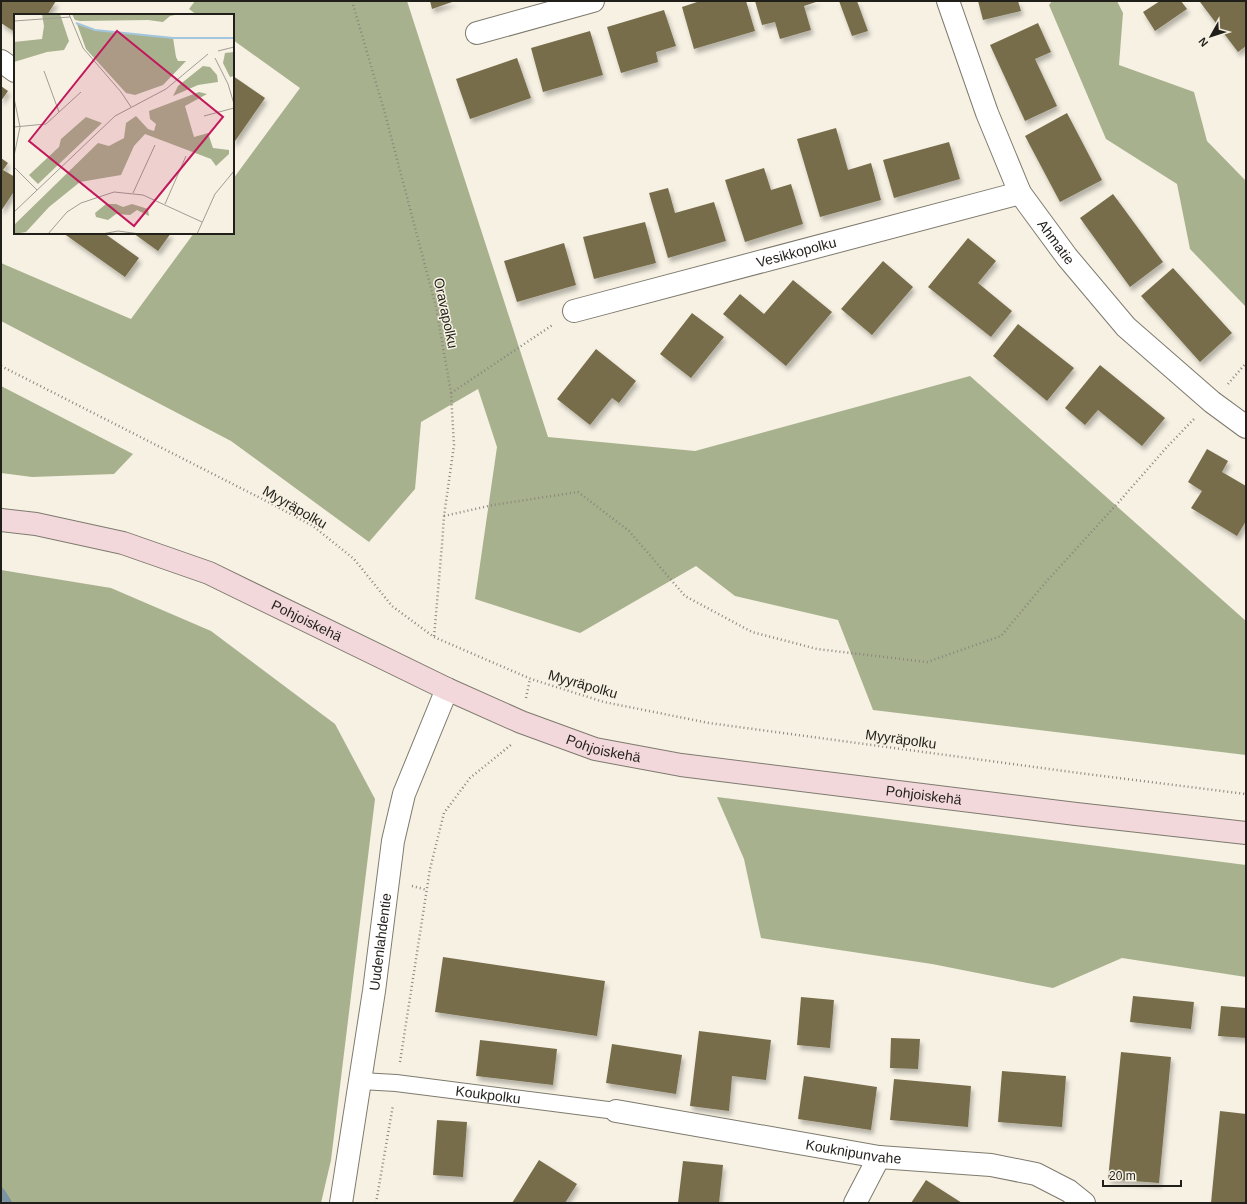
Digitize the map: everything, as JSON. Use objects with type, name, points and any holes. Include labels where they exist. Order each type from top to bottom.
[{"type":"main road","name":"Pohjoiskehä","points":[[1,520],[36,524],[123,543],[209,573],[446,689],[521,722],[596,749],[681,765],[1076,814],[1246,833]]},
{"type":"street","points":[[477,33],[593,1]]},
{"type":"street","name":"Ahmatie","points":[[948,1],[987,112],[1020,193],[1067,257],[1126,327],[1212,402],[1246,427]]},
{"type":"street","points":[[1,61],[14,70]]},
{"type":"street","name":"Vesikkopolku","points":[[574,311],[1020,193]]},
{"type":"street","name":"Uudenlahdentie","points":[[341,1203],[360,1080],[393,841],[404,794],[446,689]]},
{"type":"street","name":"Kouknipunvahe","points":[[616,1111],[879,1157],[991,1165],[1036,1174],[1069,1191],[1084,1203]]},
{"type":"street","points":[[855,1203],[879,1157]]},
{"type":"lane","name":"Koukpolku","points":[[360,1080],[396,1083],[616,1111]]},
{"type":"path","name":"Oravapolku","points":[[352,1],[384,110],[436,307],[451,393],[454,445],[444,516],[434,638]]},
{"type":"path","points":[[451,393],[574,311]]},
{"type":"path","points":[[444,516],[493,505],[578,492],[629,531],[685,596],[752,632],[818,649],[926,662],[1001,636],[1045,583],[1167,447],[1212,402],[1246,363]]},
{"type":"path","name":"Myyräpolku","points":[[1,366],[313,526],[354,559],[392,606],[434,638],[530,679],[604,702],[709,724],[1246,794]]},
{"type":"path","points":[[376,1203],[430,869],[444,813],[470,778],[511,746],[521,722],[530,679]]},
{"type":"green space","points":[[195,1],[407,1],[548,437],[695,451],[970,376],[1246,621],[1246,755],[873,710],[838,620],[735,596],[696,566],[580,633],[475,599],[497,447],[478,389],[421,422],[415,489],[369,542],[231,441],[1,321],[1,263],[131,319],[193,234],[234,234],[234,178],[300,88],[234,41],[234,14],[196,14],[189,9]]},
{"type":"green space","points":[[1052,1],[1117,1],[1123,13],[1119,65],[1194,92],[1207,141],[1246,181],[1246,307],[1190,249],[1177,184],[1106,139],[1049,5]]},
{"type":"green space","points":[[1,386],[133,454],[114,474],[32,477],[1,473]]},
{"type":"green space","points":[[1,570],[111,588],[211,631],[335,724],[375,799],[331,1160],[321,1203],[8,1203],[1,1192]]},
{"type":"green space","points":[[717,797],[1246,865],[1246,977],[1122,958],[1053,988],[932,964],[761,938],[744,859]]},
{"type":"building","points":[[1,1],[56,1],[48,14],[14,14],[14,31],[1,23]]},
{"type":"building","points":[[430,1],[455,1],[432,9]]},
{"type":"building","points":[[700,1],[746,1],[755,31],[694,49],[682,7]]},
{"type":"building","points":[[755,1],[819,1],[804,6],[811,30],[780,39],[775,22],[762,25]]},
{"type":"building","points":[[839,1],[857,1],[868,31],[852,36]]},
{"type":"building","points":[[978,1],[1018,1],[1021,11],[983,20]]},
{"type":"building","points":[[1160,1],[1181,1],[1187,9],[1155,31],[1143,12]]},
{"type":"building","points":[[1246,1],[1246,46],[1238,52],[1200,2]]},
{"type":"building","points":[[664,10],[676,46],[656,52],[658,62],[621,73],[607,27]]},
{"type":"building","points":[[1038,23],[1051,52],[1035,59],[1057,106],[1025,121],[990,45]]},
{"type":"building","points":[[590,31],[603,75],[543,92],[531,48]]},
{"type":"building","points":[[517,58],[531,98],[470,119],[456,79]]},
{"type":"building","points":[[234,77],[265,98],[234,143]]},
{"type":"building","points":[[1,86],[8,91],[1,101]]},
{"type":"building","points":[[1067,113],[1102,180],[1060,202],[1025,136]]},
{"type":"building","points":[[836,128],[848,170],[871,163],[881,200],[820,217],[797,139]]},
{"type":"building","points":[[949,142],[960,179],[894,198],[883,160]]},
{"type":"building","points":[[1,158],[8,163],[3,170],[14,176],[14,192],[1,211]]},
{"type":"building","points":[[764,168],[771,190],[791,184],[803,224],[745,242],[725,180]]},
{"type":"building","points":[[668,188],[675,213],[714,202],[726,241],[668,258],[649,193]]},
{"type":"building","points":[[1113,194],[1163,262],[1130,287],[1080,218]]},
{"type":"building","points":[[645,222],[656,263],[594,279],[583,237]]},
{"type":"building","points":[[64,234],[105,234],[139,258],[125,277]]},
{"type":"building","points":[[134,234],[170,234],[158,251]]},
{"type":"building","points":[[968,238],[996,261],[978,283],[1012,311],[991,337],[928,287]]},
{"type":"building","points":[[564,243],[576,285],[517,302],[504,261]]},
{"type":"building","points":[[883,261],[913,287],[872,335],[841,309]]},
{"type":"building","points":[[1173,268],[1232,333],[1200,362],[1141,296]]},
{"type":"building","points":[[793,280],[832,312],[786,366],[723,314],[740,294],[764,314]]},
{"type":"building","points":[[692,313],[724,337],[691,378],[660,354]]},
{"type":"building","points":[[1018,324],[1074,368],[1047,401],[993,356]]},
{"type":"building","points":[[596,349],[636,381],[619,403],[612,398],[590,425],[557,399]]},
{"type":"building","points":[[1100,365],[1165,418],[1142,446],[1098,410],[1085,425],[1065,408]]},
{"type":"building","points":[[1207,449],[1228,461],[1222,472],[1246,486],[1246,521],[1237,536],[1191,508],[1202,491],[1188,482]]},
{"type":"building","points":[[443,957],[605,981],[597,1036],[435,1012]]},
{"type":"building","points":[[1133,996],[1194,1002],[1191,1029],[1130,1022]]},
{"type":"building","points":[[801,997],[834,1000],[830,1048],[797,1045]]},
{"type":"building","points":[[1221,1006],[1246,1008],[1246,1038],[1218,1036]]},
{"type":"building","points":[[699,1031],[771,1040],[766,1080],[732,1076],[729,1111],[690,1106]]},
{"type":"building","points":[[891,1038],[920,1039],[918,1069],[890,1068]]},
{"type":"building","points":[[480,1040],[557,1049],[553,1085],[476,1076]]},
{"type":"building","points":[[612,1044],[682,1055],[676,1094],[606,1083]]},
{"type":"building","points":[[1121,1052],[1171,1057],[1159,1183],[1108,1179]]},
{"type":"building","points":[[1002,1071],[1066,1076],[1062,1127],[998,1122]]},
{"type":"building","points":[[804,1076],[877,1087],[871,1130],[798,1119]]},
{"type":"building","points":[[894,1079],[971,1086],[968,1127],[890,1120]]},
{"type":"building","points":[[1220,1111],[1246,1114],[1246,1203],[1211,1203]]},
{"type":"building","points":[[437,1120],[467,1122],[463,1177],[433,1175]]},
{"type":"building","points":[[539,1160],[577,1184],[565,1203],[512,1203]]},
{"type":"building","points":[[683,1161],[723,1165],[719,1203],[678,1203]]},
{"type":"building","points":[[926,1180],[962,1203],[911,1203]]},
{"type":"waterway","points":[[1,1192],[8,1203]]}]
